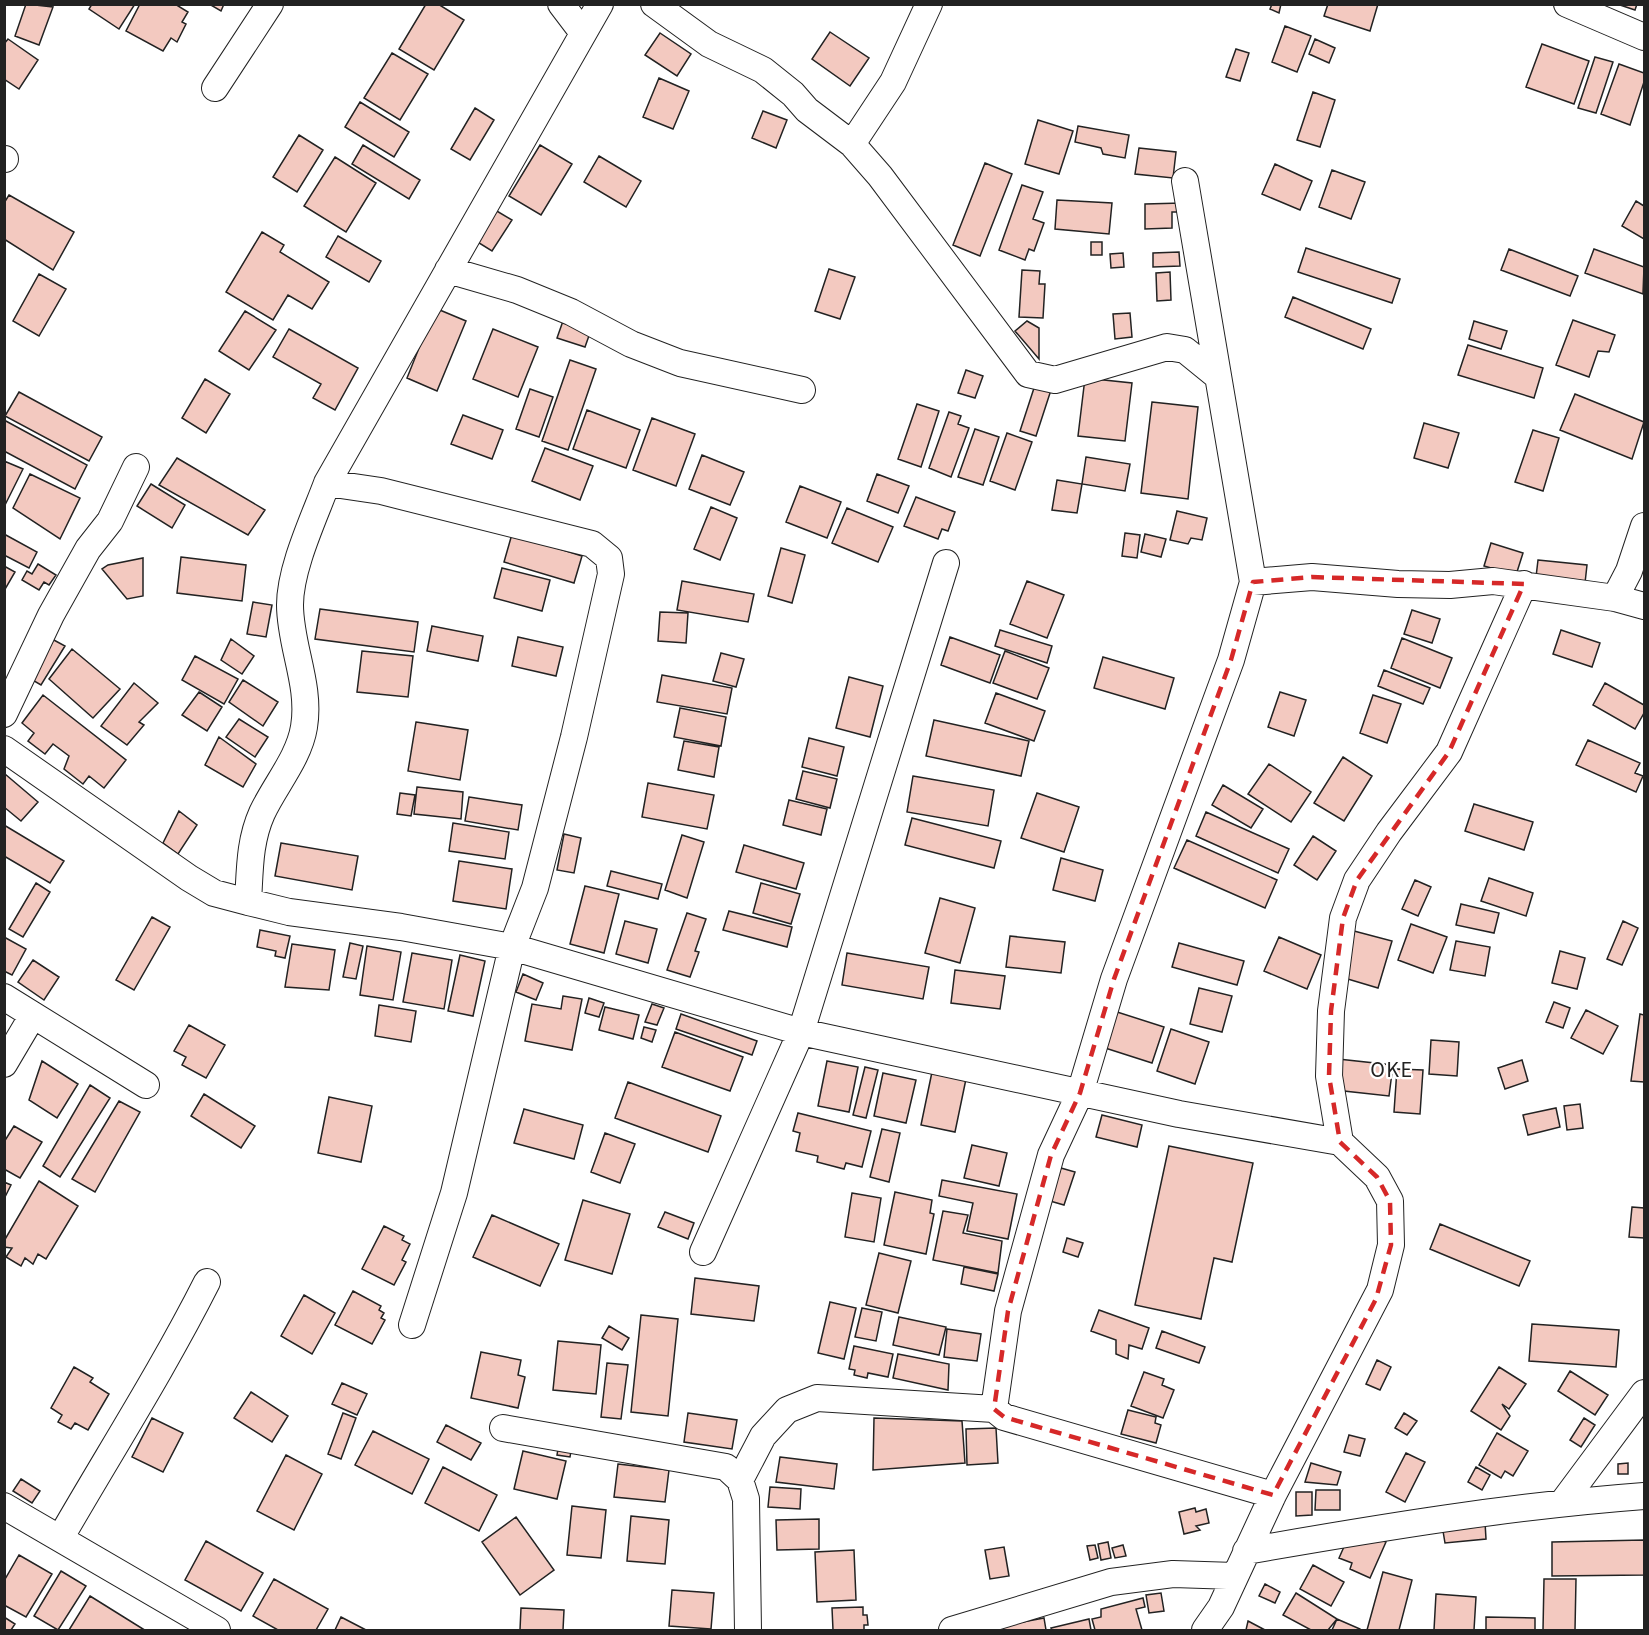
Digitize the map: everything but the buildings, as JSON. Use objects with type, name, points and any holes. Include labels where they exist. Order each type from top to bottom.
[{"type":"street","points":[[215,88],[270,4]]},
{"type":"street","points":[[561,4],[583,33]]},
{"type":"street","points":[[248,902],[250,847],[262,813],[296,753],[304,727],[305,684],[295,648],[290,604],[301,553],[327,483],[600,4]]},
{"type":"street","points":[[654,4],[709,44],[763,70],[793,94],[807,110],[852,144],[880,176],[1028,374],[1055,380],[1167,346],[1185,350],[1217,376]]},
{"type":"street","points":[[852,144],[892,82],[929,4]]},
{"type":"street","points":[[1567,4],[1644,37]]},
{"type":"street","points":[[994,1408],[1008,1311],[1051,1155],[1080,1093],[1114,979],[1231,660],[1253,582],[1185,181]]},
{"type":"street","points":[[448,270],[517,290],[571,312],[631,344],[680,363],[802,390]]},
{"type":"street","points":[[4,714],[51,615],[88,549],[110,520],[136,467]]},
{"type":"street","points":[[327,483],[381,491],[592,544],[609,558],[611,574],[574,737],[535,888],[512,946],[454,1193],[412,1325]]},
{"type":"street","points":[[1615,598],[1629,571],[1644,526]]},
{"type":"street","points":[[703,1252],[801,1032],[946,563]]},
{"type":"street","points":[[1253,582],[1312,577],[1398,585],[1450,585],[1493,581],[1615,598],[1644,606]]},
{"type":"street","points":[[1340,1142],[1329,1076],[1331,1011],[1343,918],[1357,880],[1389,832],[1449,752],[1524,584]]},
{"type":"street","points":[[4,749],[214,893],[289,912],[401,927],[512,946],[801,1032],[1179,1114],[1340,1142],[1377,1177],[1390,1201],[1391,1245],[1376,1299],[1273,1495],[1221,1607],[1205,1630]]},
{"type":"street","points":[[4,997],[146,1085]]},
{"type":"street","points":[[4,1064],[33,1015]]},
{"type":"street","points":[[61,1537],[179,1337],[207,1282]]},
{"type":"street","points":[[1563,1502],[1644,1393]]},
{"type":"street","points":[[740,1480],[763,1436],[787,1410],[817,1398],[994,1408],[1004,1417],[1273,1495]]},
{"type":"street","points":[[503,1428],[726,1467],[740,1480],[746,1499],[748,1630]]},
{"type":"street","points":[[1246,1551],[1392,1525],[1563,1502],[1644,1496]]},
{"type":"street","points":[[4,1506],[61,1537],[200,1626]]},
{"type":"street","points":[[952,1630],[1111,1582],[1173,1574],[1235,1576]]},
{"type":"highlighted area","points":[[1312,577],[1524,584],[1449,752],[1357,880],[1343,918],[1331,1011],[1329,1076],[1340,1142],[1377,1177],[1390,1201],[1391,1245],[1376,1299],[1273,1495],[1004,1417],[994,1409],[1008,1311],[1051,1155],[1080,1093],[1114,979],[1231,660],[1253,582]]},
{"type":"district","name":"OKE","points":[[1392,1070]]}]
